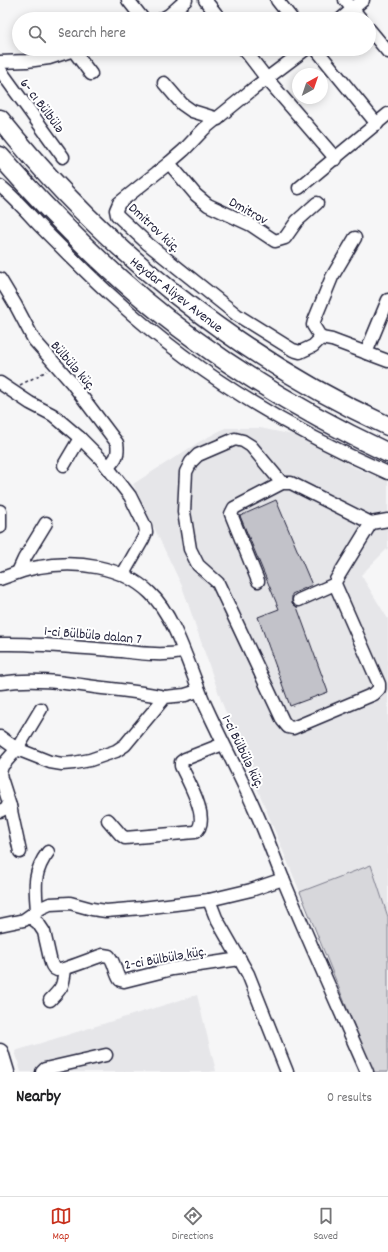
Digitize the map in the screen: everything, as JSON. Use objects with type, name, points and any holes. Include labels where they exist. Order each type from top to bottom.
[{"type":"highway","name":"Heydar Aliyev Avenue","points":[[0,119],[61,190],[98,228],[144,270],[176,296],[251,350],[293,377],[358,412],[388,426]]},
{"type":"highway","name":"Heydar Aliyev Avenue","points":[[0,156],[44,205],[83,245],[135,291],[192,338],[280,396],[349,435],[388,453]]},
{"type":"main road","points":[[0,1052],[6,1072]]},
{"type":"street","points":[[128,0],[137,12]]},
{"type":"street","points":[[171,12],[186,0]]},
{"type":"street","points":[[206,0],[215,12]]},
{"type":"street","points":[[277,0],[286,12]]},
{"type":"street","points":[[355,12],[349,4],[363,0]]},
{"type":"street","points":[[376,37],[388,52]]},
{"type":"street","points":[[0,62],[27,61],[56,56]]},
{"type":"street","points":[[79,56],[90,74]]},
{"type":"street","points":[[249,56],[267,79],[336,159]]},
{"type":"street","name":"Dmitrov küç.","points":[[297,56],[204,129],[184,150],[119,203],[116,210],[118,215],[148,244],[237,316],[293,350],[300,352],[313,346],[321,338]]},
{"type":"street","points":[[322,56],[376,124]]},
{"type":"street","name":"6- cı Bülbülə","points":[[0,70],[63,157]]},
{"type":"street","points":[[164,84],[182,104],[192,110],[218,119]]},
{"type":"street","points":[[300,188],[388,114]]},
{"type":"street","name":"Dmitrov","points":[[169,163],[196,195],[208,205],[250,226],[275,241],[285,238],[297,221],[316,203]]},
{"type":"street","points":[[0,186],[114,299],[169,345],[232,388],[296,428],[388,473]]},
{"type":"street","points":[[355,238],[332,277],[313,325],[321,338],[332,340],[388,361]]},
{"type":"street","name":"Bülbülə küç.","points":[[2,286],[34,340],[83,398],[117,443],[118,451],[116,458],[108,467]]},
{"type":"street","points":[[366,353],[388,300]]},
{"type":"street","points":[[0,383],[62,422],[92,448],[130,496],[145,526],[146,532],[123,574]]},
{"type":"street","points":[[64,465],[80,438]]},
{"type":"street","points":[[282,483],[251,446],[243,441],[235,439],[198,455],[191,462],[186,472],[184,512],[190,549],[198,565],[218,583],[283,721],[288,727],[293,728],[374,694],[379,689],[379,684],[335,584],[336,580],[371,524]]},
{"type":"street","points":[[258,581],[231,514],[234,508],[282,483],[291,483],[371,524],[388,520]]},
{"type":"street","points":[[0,511],[0,527]]},
{"type":"street","points":[[18,572],[24,559],[46,523]]},
{"type":"street","name":"1-ci Bülbülə küç.","points":[[0,579],[18,572],[53,565],[90,566],[123,574],[150,592],[164,610],[172,624],[198,691],[257,813],[366,1072]]},
{"type":"street","points":[[299,600],[335,584]]},
{"type":"street","name":"1-ci Bülbülə dalan 7","points":[[0,644],[73,647],[160,655],[183,652]]},
{"type":"street","points":[[0,683],[26,680],[47,680],[165,697],[185,695],[198,691]]},
{"type":"street","points":[[0,737],[17,748],[50,762],[74,763],[90,760],[116,751],[125,745],[165,697]]},
{"type":"street","points":[[20,852],[5,808],[0,773],[2,766],[17,748],[41,710]]},
{"type":"street","points":[[108,820],[125,838],[195,832],[199,830],[201,826],[199,805],[181,766],[181,762],[185,759],[224,744]]},
{"type":"street","points":[[48,852],[38,867],[33,914],[44,932],[53,967],[57,970],[65,969],[64,984],[50,1000]]},
{"type":"street","points":[[0,925],[18,922],[46,906],[66,903],[106,911],[142,908],[209,900],[251,890],[284,879]]},
{"type":"street","points":[[209,900],[216,918],[255,988],[287,1072]]},
{"type":"street","name":"2-ci Bülbülə küç.","points":[[65,969],[103,955],[109,956],[112,959],[117,976],[120,980],[124,981],[172,969],[240,959]]},
{"type":"street","points":[[42,1072],[45,1070],[106,1056]]},
{"type":"path","points":[[12,390],[55,366]]},
{"type":"shaded area","points":[[225,428],[260,428],[294,435],[356,468],[388,481],[388,548],[361,575],[388,619],[388,917],[371,865],[300,892],[222,703],[182,586],[133,484],[199,442]]},
{"type":"shaded area","points":[[371,865],[388,917],[388,1072],[373,1072],[300,892]]},
{"type":"shaded area","points":[[197,995],[216,1071],[21,1072],[15,1051]]},
{"type":"building","points":[[276,500],[312,585],[292,594],[292,603],[297,607],[328,692],[290,706],[258,617],[279,609],[240,516]]}]
